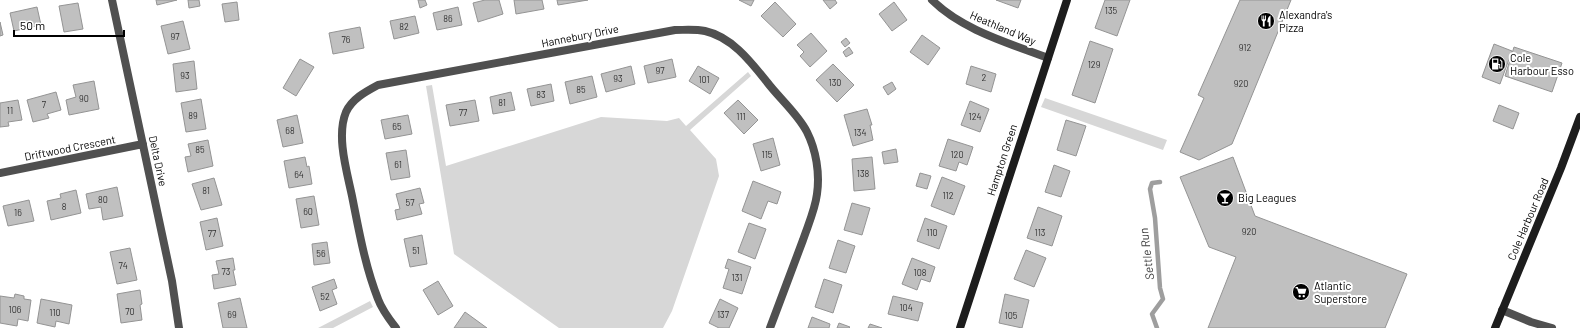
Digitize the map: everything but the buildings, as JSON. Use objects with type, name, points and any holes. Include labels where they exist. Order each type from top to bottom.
[{"type":"street","name":"Delta Drive","points":[[112,0],[144,144],[172,281],[179,328]]},
{"type":"street","name":"Heathland Way","points":[[932,0],[941,9],[976,30],[1048,58]]},
{"type":"street","name":"Hampton Green","points":[[960,328],[1067,0]]},
{"type":"street","name":"Hannebury Drive","points":[[396,328],[379,301],[362,250],[344,160],[342,131],[346,113],[353,101],[364,92],[378,85],[675,30],[710,33],[727,41],[739,50],[803,124],[812,142],[815,154],[818,189],[814,206],[770,328]]},
{"type":"street","name":"Cole Harbour Road","points":[[1495,328],[1561,168],[1580,117]]},
{"type":"street","name":"Driftwood Crescent","points":[[0,173],[144,144]]},
{"type":"street","points":[[1502,310],[1531,322],[1552,328]]},
{"type":"shaded area","points":[[748,72],[751,76],[690,130],[716,159],[719,176],[672,311],[663,328],[559,328],[454,254],[426,86],[432,85],[446,166],[601,117],[667,121],[679,118],[686,126]]},
{"type":"shaded area","points":[[1045,98],[1167,140],[1163,150],[1041,107]]},
{"type":"shaded area","points":[[370,301],[373,307],[333,328],[318,328]]},
{"type":"waterway","name":"Settle Run","points":[[1157,328],[1152,314],[1163,299],[1160,288],[1155,218],[1150,189],[1152,183],[1160,182]]},
{"type":"place","name":"Alexandra's Pizza","points":[[1266,21]]},
{"type":"place","name":"Cole Harbour Esso","points":[[1497,64]]},
{"type":"place","name":"Big Leagues","points":[[1225,198]]},
{"type":"place","name":"Atlantic Superstore","points":[[1301,292]]}]
